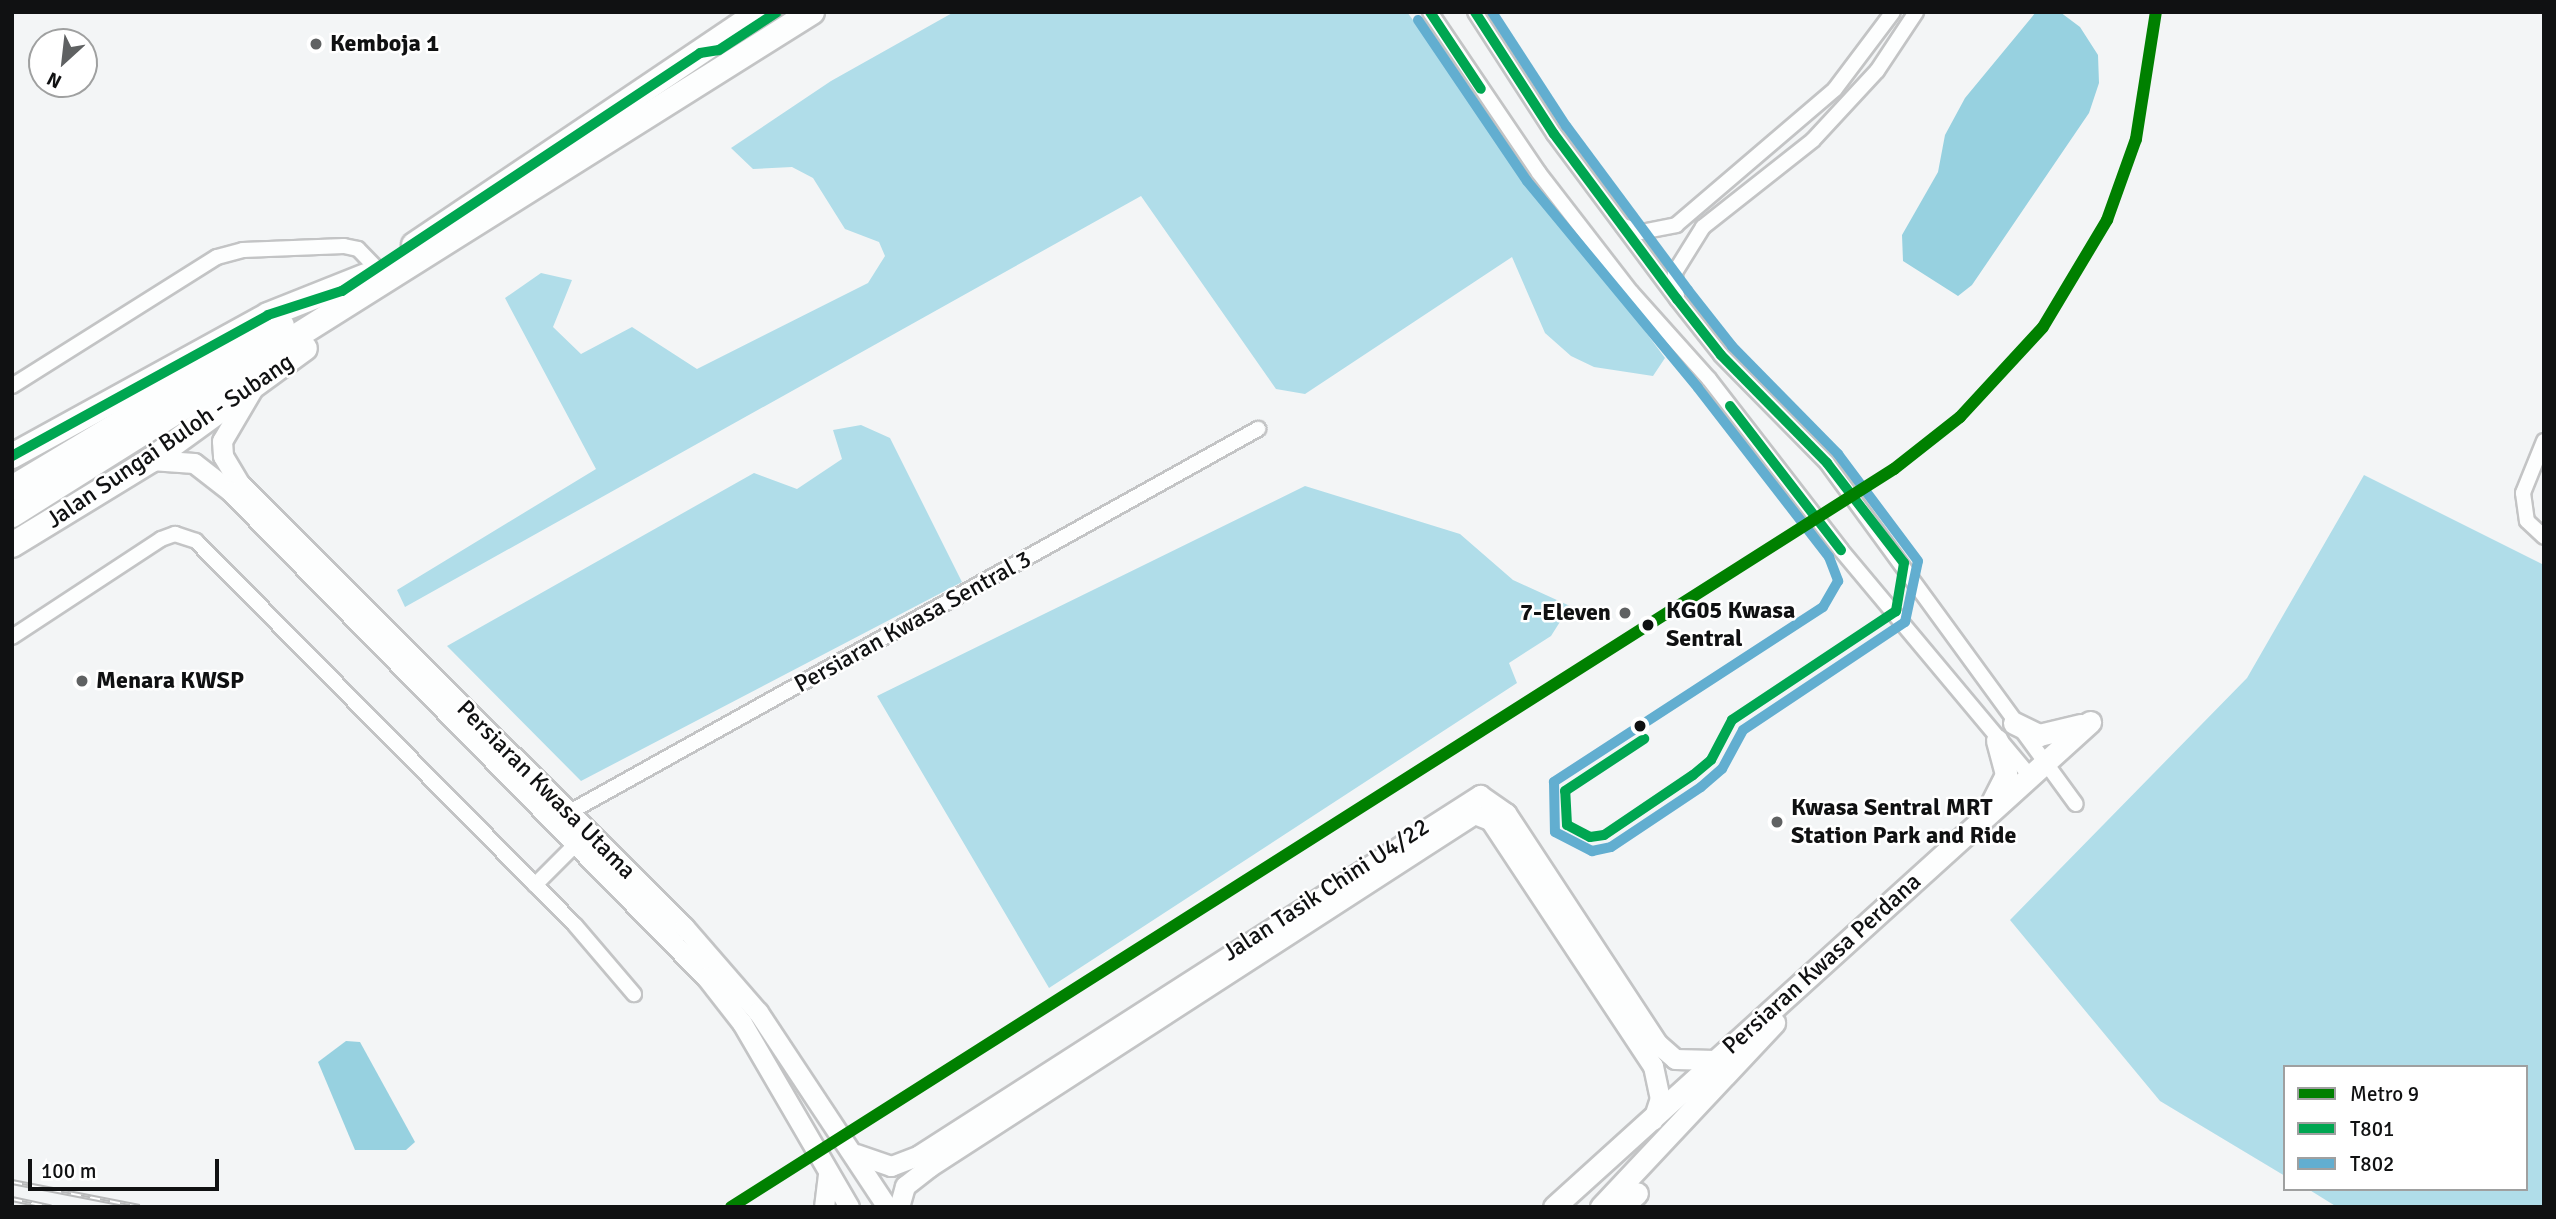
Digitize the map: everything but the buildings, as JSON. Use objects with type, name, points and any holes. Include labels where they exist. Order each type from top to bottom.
[{"type":"highway","name":"Jalan Sungai Buloh - Subang","points":[[12,515],[760,12]]},
{"type":"highway","points":[[701,53],[719,50],[777,12]]},
{"type":"highway","name":"Jalan Sungai Buloh - Subang","points":[[12,488],[253,354],[317,326],[811,12]]},
{"type":"highway","name":"Jalan Sungai Buloh - Subang","points":[[12,456],[268,315],[342,291]]},
{"type":"highway","name":"Jalan Sungai Buloh - Subang","points":[[12,545],[151,460],[252,389],[302,353],[317,326]]},
{"type":"main road","name":"Persiaran Kwasa Perdana","points":[[1554,1207],[2090,722],[2039,735],[2014,723]]},
{"type":"main road","points":[[1966,835],[2000,795],[2006,774],[1997,740]]},
{"type":"main road","points":[[1601,1207],[1833,956]]},
{"type":"street","points":[[1430,12],[1539,173],[1631,292],[1709,379],[1997,740],[2038,770],[2076,804]]},
{"type":"street","points":[[1475,12],[1623,226],[1677,299],[1721,355],[1827,463],[2014,723],[2038,770]]},
{"type":"street","points":[[1623,226],[1641,232],[1675,225],[1835,89],[1893,12]]},
{"type":"street","points":[[1677,299],[1675,272],[1703,227],[1814,140],[1877,71],[1916,12]]},
{"type":"street","points":[[12,386],[217,257],[243,250],[344,246],[358,249],[377,269]]},
{"type":"street","name":"Persiaran Kwasa Utama","points":[[252,389],[224,432],[229,470],[568,813],[580,840],[713,986],[742,1023],[849,1207]]},
{"type":"street","name":"Persiaran Kwasa Sentral 3","points":[[568,813],[1258,429]]},
{"type":"street","points":[[2544,441],[2523,493],[2527,521],[2544,537]]},
{"type":"street","name":"Persiaran Kwasa Utama","points":[[151,460],[194,463],[230,491],[580,840],[758,1012],[856,1154],[887,1207]]},
{"type":"street","points":[[12,637],[161,538],[187,535],[535,885],[634,994]]},
{"type":"street","points":[[1477,804],[1506,813],[1658,1044],[1675,1059],[1715,1060]]},
{"type":"street","points":[[1477,804],[1653,1066],[1660,1098],[1653,1120]]},
{"type":"street","name":"Jalan Tasik Chini U4/22","points":[[856,1154],[891,1166],[919,1155],[1477,804]]},
{"type":"street","name":"Jalan Tasik Chini U4/22","points":[[899,1207],[905,1186],[929,1167],[1477,804]]},
{"type":"street","points":[[535,885],[580,840]]},
{"type":"street","points":[[824,1207],[828,1173]]},
{"type":"shaded area","points":[[954,12],[1407,12],[1665,358],[1653,376],[1594,367],[1571,356],[1545,333],[1512,257],[1305,394],[1276,389],[1141,196],[405,607],[397,590],[596,469],[505,298],[541,273],[572,280],[553,327],[581,354],[632,327],[697,369],[868,283],[885,256],[879,242],[845,229],[813,178],[792,167],[753,169],[731,148],[831,81]]},
{"type":"shaded area","points":[[2036,12],[2060,12],[2080,27],[2098,55],[2099,83],[2089,113],[1972,285],[1958,296],[1903,261],[1902,235],[1938,172],[1945,135],[1965,98]]},
{"type":"shaded area","points":[[861,425],[890,438],[962,582],[581,781],[447,646],[754,473],[797,489],[842,459],[833,430]]},
{"type":"shaded area","points":[[2364,475],[2544,565],[2544,1207],[2337,1207],[2311,1191],[2528,1191],[2528,1065],[2283,1065],[2283,1175],[2160,1101],[2010,920],[2247,678]]},
{"type":"shaded area","points":[[1305,486],[1460,534],[1513,580],[1570,606],[1551,636],[1509,663],[1517,683],[1049,988],[877,696]]},
{"type":"shaded area","points":[[346,1041],[360,1042],[415,1142],[406,1150],[355,1150],[318,1062]]},
{"type":"railway","points":[[12,1182],[140,1207]]},
{"type":"railway","points":[[12,1199],[51,1207]]},
{"type":"metro line","name":"9","points":[[731,1207],[1894,469],[1960,417],[2043,327],[2107,220],[2136,139],[2156,12]]},
{"type":"transit line","name":"T801","points":[[12,456],[268,315],[342,291],[700,53],[719,50],[777,12]]},
{"type":"transit line","name":"T801","points":[[1430,12],[1481,89]]},
{"type":"transit line","name":"T801","points":[[1475,12],[1554,134],[1677,299],[1721,355],[1827,463],[1904,563],[1896,611],[1732,720],[1711,760],[1693,775],[1604,835],[1590,837],[1567,825],[1565,791],[1644,739]]},
{"type":"transit line","name":"T802","points":[[1418,20],[1527,181],[1698,388],[1829,557],[1838,581],[1823,607],[1554,782],[1555,832],[1592,851],[1611,847],[1701,787],[1722,769],[1743,730],[1905,622],[1918,561],[1838,454],[1732,346],[1688,290],[1566,126],[1492,12]]},
{"type":"transit line","name":"T801","points":[[1730,406],[1841,550]]},
{"type":"place","name":"Kemboja 1","points":[[316,44]]},
{"type":"place","name":"7-Eleven","points":[[1625,613]]},
{"type":"place","name":"KG05 Kwasa Sentral","points":[[1648,625]]},
{"type":"place","name":"Menara KWSP","points":[[82,681]]},
{"type":"place","name":"Kwasa Sentral MRT Station Park and Ride","points":[[1777,822]]}]
